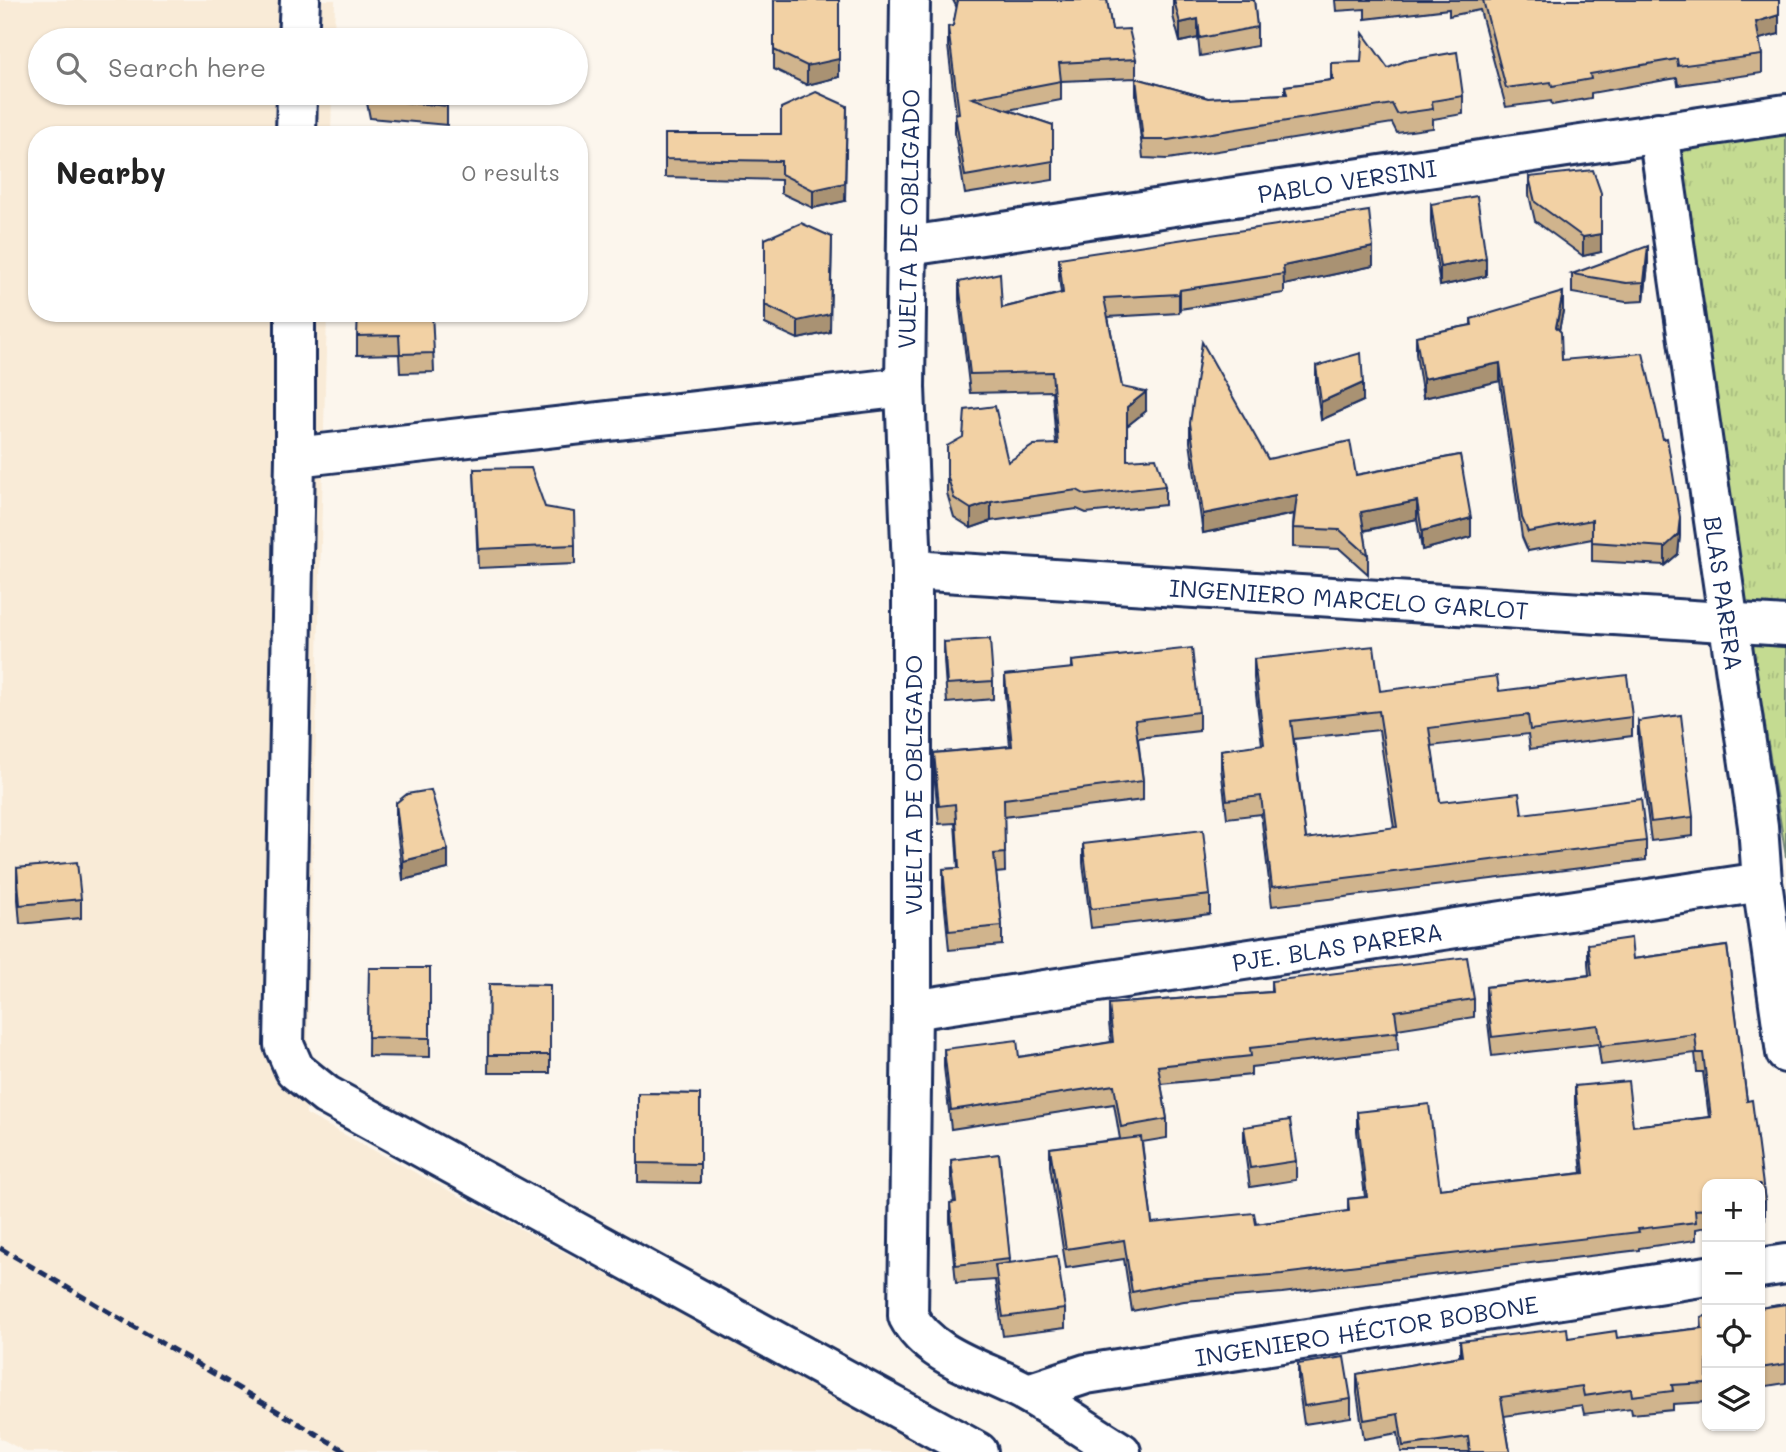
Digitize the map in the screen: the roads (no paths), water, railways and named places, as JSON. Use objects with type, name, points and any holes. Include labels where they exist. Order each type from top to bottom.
[{"type":"street","points":[[299,28],[300,0]]},
{"type":"street","name":"VUELTA DE OBLIGADO","points":[[910,0],[909,246],[905,387],[912,570],[912,1010],[908,1317],[915,1330],[937,1348],[1028,1393],[1121,1452]]},
{"type":"street","points":[[296,126],[297,105]]},
{"type":"street","name":"PABLO VERSINI","points":[[909,246],[1786,114]]},
{"type":"street","name":"BLAS PARERA","points":[[1658,132],[1726,622],[1758,826],[1762,882],[1786,1053]]},
{"type":"street","points":[[295,322],[284,1045],[295,1070],[326,1095],[978,1452]]},
{"type":"street","points":[[295,457],[905,387]]},
{"type":"street","name":"INGENIERO MARCELO GARLOT","points":[[912,570],[1786,626]]},
{"type":"street","name":"PJE. BLAS PARERA","points":[[912,1010],[1762,882]]},
{"type":"street","points":[[1765,1267],[1786,1264]]},
{"type":"street","name":"INGENIERO HÉCTOR BOBONE","points":[[1028,1393],[1086,1374],[1702,1277]]},
{"type":"railway","points":[[0,1248],[347,1452]]}]
